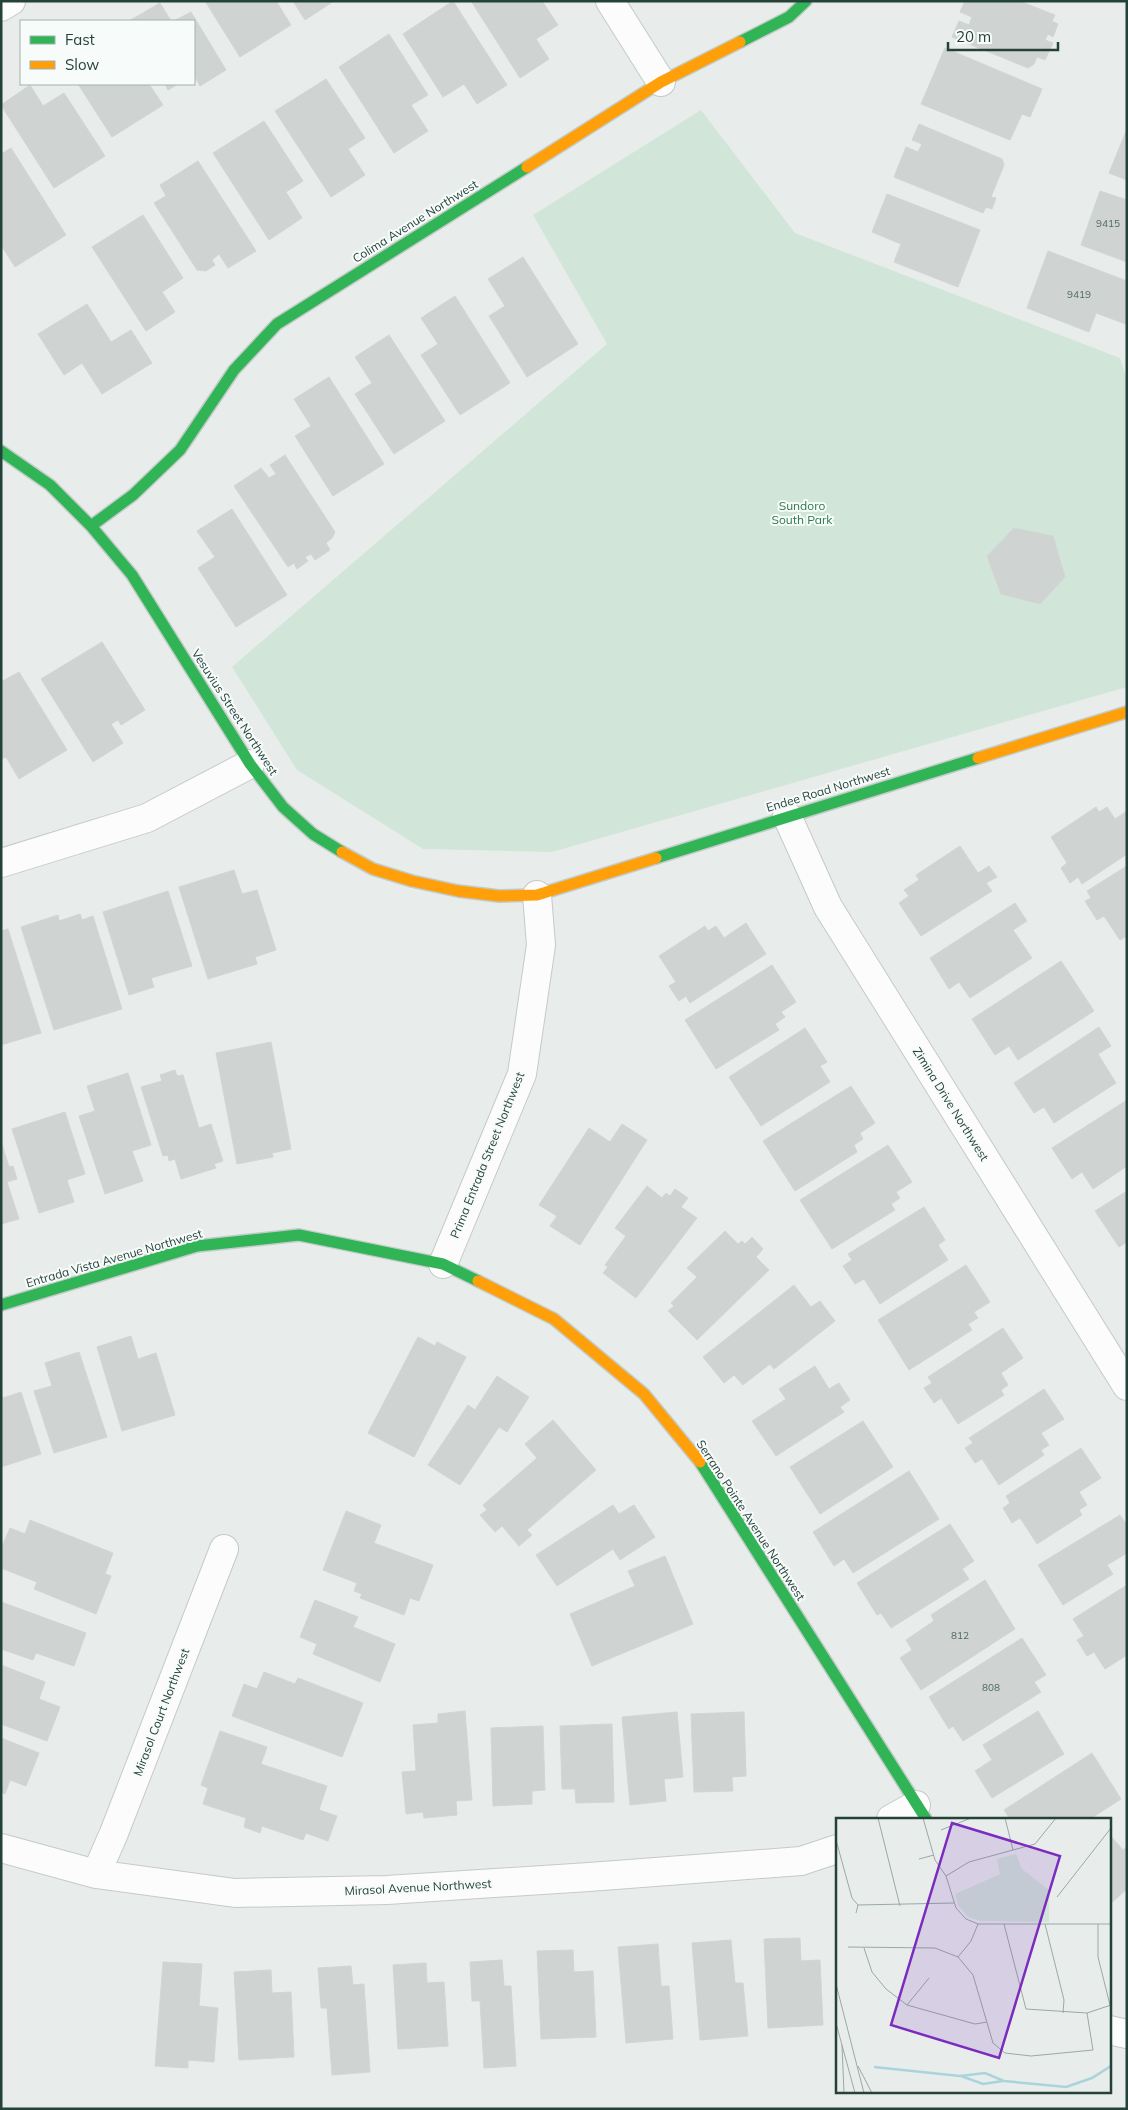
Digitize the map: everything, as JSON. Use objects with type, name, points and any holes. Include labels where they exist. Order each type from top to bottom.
[{"type":"street","points":[[1,7],[11,1]]},
{"type":"street","points":[[610,1],[660,82]]},
{"type":"street","name":"Colima Avenue Northwest","points":[[91,526],[133,496],[180,450],[234,370],[277,324],[660,82],[789,17],[806,1]]},
{"type":"street","name":"Vesuvius Street Northwest","points":[[1,451],[50,485],[91,526],[132,575],[250,764],[283,807],[313,834],[373,869],[412,881],[458,891],[499,896],[537,895]]},
{"type":"street","name":"Endee Road Northwest","points":[[537,895],[1127,712]]},
{"type":"street","points":[[1,862],[147,818],[250,764]]},
{"type":"street","name":"Zimina Drive Northwest","points":[[787,816],[828,907],[1127,1386]]},
{"type":"street","name":"Prima Entrada Street Northwest","points":[[443,1264],[522,1074],[541,944],[537,895]]},
{"type":"street","name":"Entrada Vista Avenue Northwest","points":[[1,1305],[198,1246],[299,1235],[443,1264]]},
{"type":"street","name":"Serrano Pointe Avenue Northwest","points":[[443,1264],[554,1319],[644,1394],[699,1461],[921,1812]]},
{"type":"street","name":"Mirasol Court Northwest","points":[[96,1874],[118,1823],[224,1549]]},
{"type":"street","points":[[894,1818],[921,1812]]},
{"type":"street","name":"Mirasol Avenue Northwest","points":[[1,1848],[96,1874],[235,1893],[387,1890],[801,1861],[836,1849]]},
{"type":"street","points":[[1110,2030],[1127,2034]]},
{"type":"green space","name":"Sundoro South Park","points":[[701,110],[795,233],[1120,358],[1127,379],[1127,687],[552,852],[423,849],[297,770],[232,667],[607,344],[533,215]]},
{"type":"building","points":[[205,1],[276,1],[291,25],[240,57]]},
{"type":"building","points":[[293,1],[334,1],[305,20]]},
{"type":"building","points":[[453,1],[507,85],[477,104],[464,84],[443,97],[403,34]]},
{"type":"building","points":[[471,1],[542,1],[558,25],[536,39],[549,59],[520,78]]},
{"type":"building","points":[[965,1],[1019,1],[1055,15],[1052,21],[1058,24],[1053,37],[1048,34],[1045,40],[1053,43],[1045,60],[1037,57],[1034,64],[1028,68],[952,37],[959,21],[969,25],[972,17],[960,12]]},
{"type":"building","points":[[160,3],[170,20],[131,20]]},
{"type":"building","points":[[191,12],[226,70],[200,86],[195,77],[195,20],[176,20]]},
{"type":"building","points":[[389,34],[428,95],[411,105],[428,131],[394,153],[339,67]]},
{"type":"building","points":[[945,48],[1042,89],[1030,117],[1022,114],[1010,140],[921,104]]},
{"type":"building","points":[[326,79],[365,138],[348,149],[365,175],[331,197],[275,111]]},
{"type":"building","points":[[30,85],[43,106],[64,93],[105,156],[54,188],[1,105]]},
{"type":"building","points":[[79,85],[150,85],[163,105],[112,137]]},
{"type":"building","points":[[166,85],[176,85],[168,90]]},
{"type":"building","points":[[264,121],[303,181],[286,192],[302,218],[269,240],[213,153]]},
{"type":"building","points":[[919,124],[1002,159],[1004,165],[991,197],[996,198],[992,209],[986,207],[983,213],[894,177],[906,147],[918,152],[922,144],[912,140]]},
{"type":"building","points":[[1127,129],[1127,180],[1109,173]]},
{"type":"building","points":[[11,148],[66,235],[15,267],[1,245],[1,154]]},
{"type":"building","points":[[198,161],[256,251],[228,268],[219,254],[212,260],[215,265],[206,271],[197,270],[154,203],[166,196],[160,185]]},
{"type":"building","points":[[1100,191],[1127,200],[1127,262],[1081,245]]},
{"type":"building","points":[[887,194],[980,230],[958,287],[894,262],[901,244],[872,232]]},
{"type":"building","points":[[143,215],[183,278],[162,292],[175,312],[146,331],[92,247]]},
{"type":"building","points":[[1048,251],[1127,281],[1126,324],[1096,313],[1089,332],[1027,308]]},
{"type":"building","points":[[523,257],[578,344],[527,377],[489,316],[505,306],[488,279]]},
{"type":"building","points":[[455,296],[510,383],[460,415],[421,355],[438,344],[421,318]]},
{"type":"building","points":[[87,304],[111,342],[131,330],[152,363],[102,394],[82,363],[64,375],[38,334]]},
{"type":"building","points":[[389,335],[445,421],[394,454],[355,394],[372,383],[355,357]]},
{"type":"building","points":[[329,377],[384,464],[333,496],[295,436],[311,426],[294,399]]},
{"type":"building","points":[[285,455],[335,532],[326,543],[330,550],[315,560],[311,554],[305,557],[308,561],[297,569],[294,563],[288,567],[234,486],[261,468],[269,478],[276,474],[270,465]]},
{"type":"building","points":[[232,509],[287,595],[236,627],[198,568],[215,557],[197,531]]},
{"type":"building","points":[[1014,528],[1053,536],[1065,577],[1040,604],[1001,594],[987,556]]},
{"type":"building","points":[[102,642],[145,710],[121,725],[118,720],[111,724],[123,743],[93,762],[41,679]]},
{"type":"building","points":[[19,672],[67,750],[19,779],[6,757],[1,759],[1,682]]},
{"type":"building","points":[[1096,807],[1099,812],[1107,807],[1115,819],[1127,811],[1127,854],[1082,884],[1078,877],[1070,883],[1061,868],[1067,863],[1051,837]]},
{"type":"building","points":[[960,846],[978,873],[989,866],[997,877],[986,883],[992,891],[921,936],[899,903],[909,896],[904,890],[919,880],[916,875]]},
{"type":"building","points":[[1127,866],[1127,936],[1120,940],[1104,916],[1097,920],[1085,901],[1091,898],[1087,891]]},
{"type":"building","points":[[234,870],[242,894],[257,890],[276,950],[255,957],[257,964],[208,979],[179,887]]},
{"type":"building","points":[[168,891],[192,966],[151,978],[154,987],[129,995],[103,912]]},
{"type":"building","points":[[1015,903],[1027,921],[1013,930],[1032,958],[970,998],[959,982],[949,989],[930,958]]},
{"type":"building","points":[[80,914],[82,920],[93,916],[122,1009],[54,1030],[21,927],[58,915],[59,921]]},
{"type":"building","points":[[746,923],[766,954],[690,1003],[686,996],[679,1001],[669,986],[676,982],[659,956],[705,926],[708,931],[716,926],[724,938]]},
{"type":"building","points":[[8,929],[41,1033],[1,1045],[1,931]]},
{"type":"building","points":[[1061,961],[1094,1011],[1018,1060],[1009,1046],[995,1055],[972,1019]]},
{"type":"building","points":[[772,965],[796,1002],[781,1012],[785,1017],[775,1024],[779,1030],[716,1069],[685,1020]]},
{"type":"building","points":[[1099,1027],[1111,1046],[1098,1054],[1116,1083],[1054,1123],[1044,1107],[1034,1113],[1014,1083]]},
{"type":"building","points":[[805,1028],[827,1062],[820,1066],[830,1082],[761,1126],[729,1077]]},
{"type":"building","points":[[271,1042],[291,1149],[272,1153],[273,1157],[237,1164],[216,1053]]},
{"type":"building","points":[[175,1070],[177,1076],[183,1075],[199,1128],[211,1124],[223,1161],[214,1164],[216,1168],[181,1179],[175,1159],[169,1161],[168,1155],[163,1156],[141,1087],[162,1081],[160,1075]]},
{"type":"building","points":[[128,1073],[151,1145],[132,1151],[143,1181],[105,1194],[79,1116],[95,1111],[87,1086]]},
{"type":"building","points":[[851,1086],[875,1123],[860,1133],[863,1139],[854,1145],[857,1152],[795,1191],[763,1141]]},
{"type":"building","points":[[1127,1100],[1127,1166],[1093,1189],[1082,1172],[1072,1179],[1052,1148]]},
{"type":"building","points":[[65,1112],[85,1174],[67,1180],[74,1202],[39,1213],[12,1129]]},
{"type":"building","points":[[622,1124],[647,1140],[580,1245],[550,1226],[557,1216],[539,1205],[589,1128],[610,1142]]},
{"type":"building","points":[[1,1141],[9,1167],[13,1166],[17,1179],[7,1182],[19,1219],[1,1224]]},
{"type":"building","points":[[888,1145],[912,1182],[896,1192],[900,1198],[891,1204],[895,1210],[832,1249],[800,1200]]},
{"type":"building","points":[[647,1186],[662,1198],[666,1193],[670,1196],[675,1189],[688,1198],[681,1207],[697,1218],[636,1298],[603,1273],[608,1267],[605,1265],[626,1236],[615,1228]]},
{"type":"building","points":[[1127,1191],[1127,1242],[1119,1247],[1095,1211]]},
{"type":"building","points":[[924,1207],[945,1240],[938,1245],[948,1260],[880,1304],[864,1279],[855,1284],[843,1266],[852,1260],[848,1254]]},
{"type":"building","points":[[725,1231],[738,1244],[742,1241],[745,1244],[752,1237],[763,1249],[756,1257],[769,1270],[697,1340],[668,1311],[674,1306],[671,1303],[697,1277],[687,1268]]},
{"type":"building","points":[[966,1265],[990,1302],[974,1312],[978,1318],[968,1324],[972,1330],[909,1370],[878,1320]]},
{"type":"building","points":[[794,1285],[811,1307],[820,1301],[835,1321],[774,1369],[770,1364],[743,1385],[734,1375],[724,1383],[703,1357]]},
{"type":"building","points":[[1003,1328],[1023,1358],[1001,1373],[1008,1385],[1001,1390],[1004,1395],[958,1424],[941,1398],[934,1403],[924,1388],[932,1383],[928,1377]]},
{"type":"building","points":[[131,1336],[138,1359],[156,1353],[175,1415],[122,1431],[97,1347]]},
{"type":"building","points":[[418,1337],[435,1346],[437,1342],[466,1357],[414,1457],[368,1433]]},
{"type":"building","points":[[79,1352],[107,1437],[54,1453],[34,1391],[52,1386],[45,1363]]},
{"type":"building","points":[[815,1366],[829,1389],[839,1383],[850,1400],[840,1407],[844,1412],[776,1456],[752,1421],[786,1399],[779,1389]]},
{"type":"building","points":[[497,1376],[529,1397],[507,1432],[499,1427],[460,1485],[428,1465],[468,1405],[475,1410]]},
{"type":"building","points":[[1044,1389],[1064,1419],[1041,1433],[1049,1445],[1041,1450],[1044,1455],[999,1485],[982,1459],[975,1463],[965,1448],[973,1443],[969,1438]]},
{"type":"building","points":[[21,1392],[41,1454],[1,1467],[1,1393],[3,1398]]},
{"type":"building","points":[[553,1420],[596,1470],[527,1530],[532,1535],[519,1546],[502,1526],[495,1532],[480,1515],[487,1510],[483,1505],[537,1458],[525,1444]]},
{"type":"building","points":[[863,1421],[893,1467],[820,1514],[790,1467]]},
{"type":"building","points":[[1081,1448],[1101,1478],[1079,1492],[1087,1505],[1079,1510],[1082,1515],[1037,1544],[1020,1518],[1012,1523],[1003,1508],[1010,1503],[1006,1496]]},
{"type":"building","points":[[909,1471],[939,1519],[853,1573],[844,1559],[834,1566],[813,1532]]},
{"type":"building","points":[[613,1505],[619,1514],[634,1505],[655,1537],[620,1560],[613,1549],[557,1586],[536,1555]]},
{"type":"building","points":[[346,1511],[381,1525],[374,1543],[433,1565],[419,1601],[410,1598],[404,1615],[360,1598],[362,1594],[354,1591],[357,1583],[323,1570]]},
{"type":"building","points":[[1120,1515],[1127,1525],[1127,1553],[1107,1565],[1113,1574],[1063,1605],[1038,1565]]},
{"type":"building","points":[[30,1520],[113,1553],[105,1574],[111,1576],[96,1614],[34,1589],[37,1582],[1,1568],[1,1549],[10,1528],[25,1534]]},
{"type":"building","points":[[950,1524],[974,1561],[962,1569],[969,1579],[891,1628],[881,1613],[877,1615],[857,1583]]},
{"type":"building","points":[[665,1556],[693,1624],[592,1666],[570,1614],[635,1586],[628,1571]]},
{"type":"building","points":[[985,1580],[1015,1629],[921,1690],[900,1658],[912,1650],[906,1640],[934,1621],[931,1615]]},
{"type":"building","points":[[1127,1585],[1127,1655],[1105,1669],[1094,1652],[1087,1656],[1077,1640],[1084,1636],[1073,1619]]},
{"type":"building","points":[[315,1600],[358,1617],[353,1627],[395,1644],[380,1682],[313,1654],[317,1644],[300,1637]]},
{"type":"building","points":[[1,1602],[86,1633],[74,1666],[36,1653],[33,1660],[1,1649]]},
{"type":"building","points":[[1022,1638],[1046,1675],[1034,1682],[1041,1692],[963,1741],[953,1726],[949,1729],[929,1697]]},
{"type":"building","points":[[1,1665],[45,1682],[39,1699],[60,1707],[47,1741],[1,1724]]},
{"type":"building","points":[[264,1672],[295,1684],[298,1678],[363,1703],[342,1757],[232,1716],[244,1684],[257,1689]]},
{"type":"building","points":[[465,1711],[472,1800],[456,1801],[457,1815],[424,1818],[423,1812],[406,1814],[402,1772],[416,1771],[413,1725],[438,1723],[438,1714]]},
{"type":"building","points":[[1038,1711],[1064,1754],[992,1798],[975,1771],[992,1760],[983,1745]]},
{"type":"building","points":[[677,1712],[683,1777],[664,1779],[666,1801],[630,1805],[622,1717]]},
{"type":"building","points":[[744,1712],[746,1776],[732,1777],[733,1791],[694,1792],[691,1714]]},
{"type":"building","points":[[612,1724],[614,1802],[576,1803],[575,1789],[562,1789],[560,1726]]},
{"type":"building","points":[[543,1726],[545,1790],[532,1791],[532,1804],[493,1806],[491,1728]]},
{"type":"building","points":[[220,1731],[267,1747],[261,1764],[327,1786],[319,1810],[337,1816],[328,1841],[306,1833],[303,1840],[262,1826],[260,1833],[244,1827],[246,1818],[203,1804],[208,1788],[201,1785]]},
{"type":"building","points":[[1,1738],[39,1753],[26,1786],[10,1780],[5,1794],[1,1792]]},
{"type":"building","points":[[1092,1753],[1121,1799],[1092,1818],[1009,1818],[1004,1810]]},
{"type":"building","points":[[1110,1835],[1123,1850],[1127,1847],[1127,1889],[1110,1904]]},
{"type":"building","points":[[800,1938],[801,1961],[820,1960],[823,2025],[768,2028],[764,1939]]},
{"type":"building","points":[[731,1940],[735,1983],[743,1983],[748,2036],[700,2040],[692,1943]]},
{"type":"building","points":[[658,1944],[661,1986],[669,1986],[673,2039],[626,2043],[618,1947]]},
{"type":"building","points":[[573,1950],[574,1972],[593,1971],[596,2037],[541,2039],[537,1951]]},
{"type":"building","points":[[502,1960],[504,1986],[511,1986],[516,2066],[484,2068],[480,2001],[472,2001],[470,1962]]},
{"type":"building","points":[[163,1962],[202,1964],[199,2006],[218,2008],[214,2062],[188,2060],[188,2068],[155,2066]]},
{"type":"building","points":[[426,1963],[427,1983],[444,1982],[448,2046],[398,2049],[393,1965]]},
{"type":"building","points":[[351,1966],[353,1985],[364,1984],[370,2072],[332,2075],[327,2008],[321,2008],[318,1968]]},
{"type":"building","points":[[271,1970],[272,1993],[291,1992],[294,2057],[239,2060],[234,1972]]},
{"type":"traffic: fast","points":[[740,42],[789,17],[806,1]]},
{"type":"traffic: fast","points":[[91,526],[133,495],[180,450],[234,370],[277,324],[527,167]]},
{"type":"traffic: fast","points":[[1,451],[50,485],[91,526],[132,575],[250,764],[283,807],[313,834],[342,852]]},
{"type":"traffic: fast","points":[[656,858],[978,758]]},
{"type":"traffic: fast","points":[[1,1305],[197,1246],[299,1235],[443,1264],[478,1281]]},
{"type":"traffic: fast","points":[[700,1462],[925,1818]]},
{"type":"traffic: slow","points":[[527,167],[661,82],[740,42]]},
{"type":"traffic: slow","points":[[978,758],[1127,712]]},
{"type":"traffic: slow","points":[[342,852],[373,869],[412,881],[458,891],[499,896],[537,895],[656,858]]},
{"type":"traffic: slow","points":[[478,1281],[554,1319],[644,1394],[700,1462]]}]
